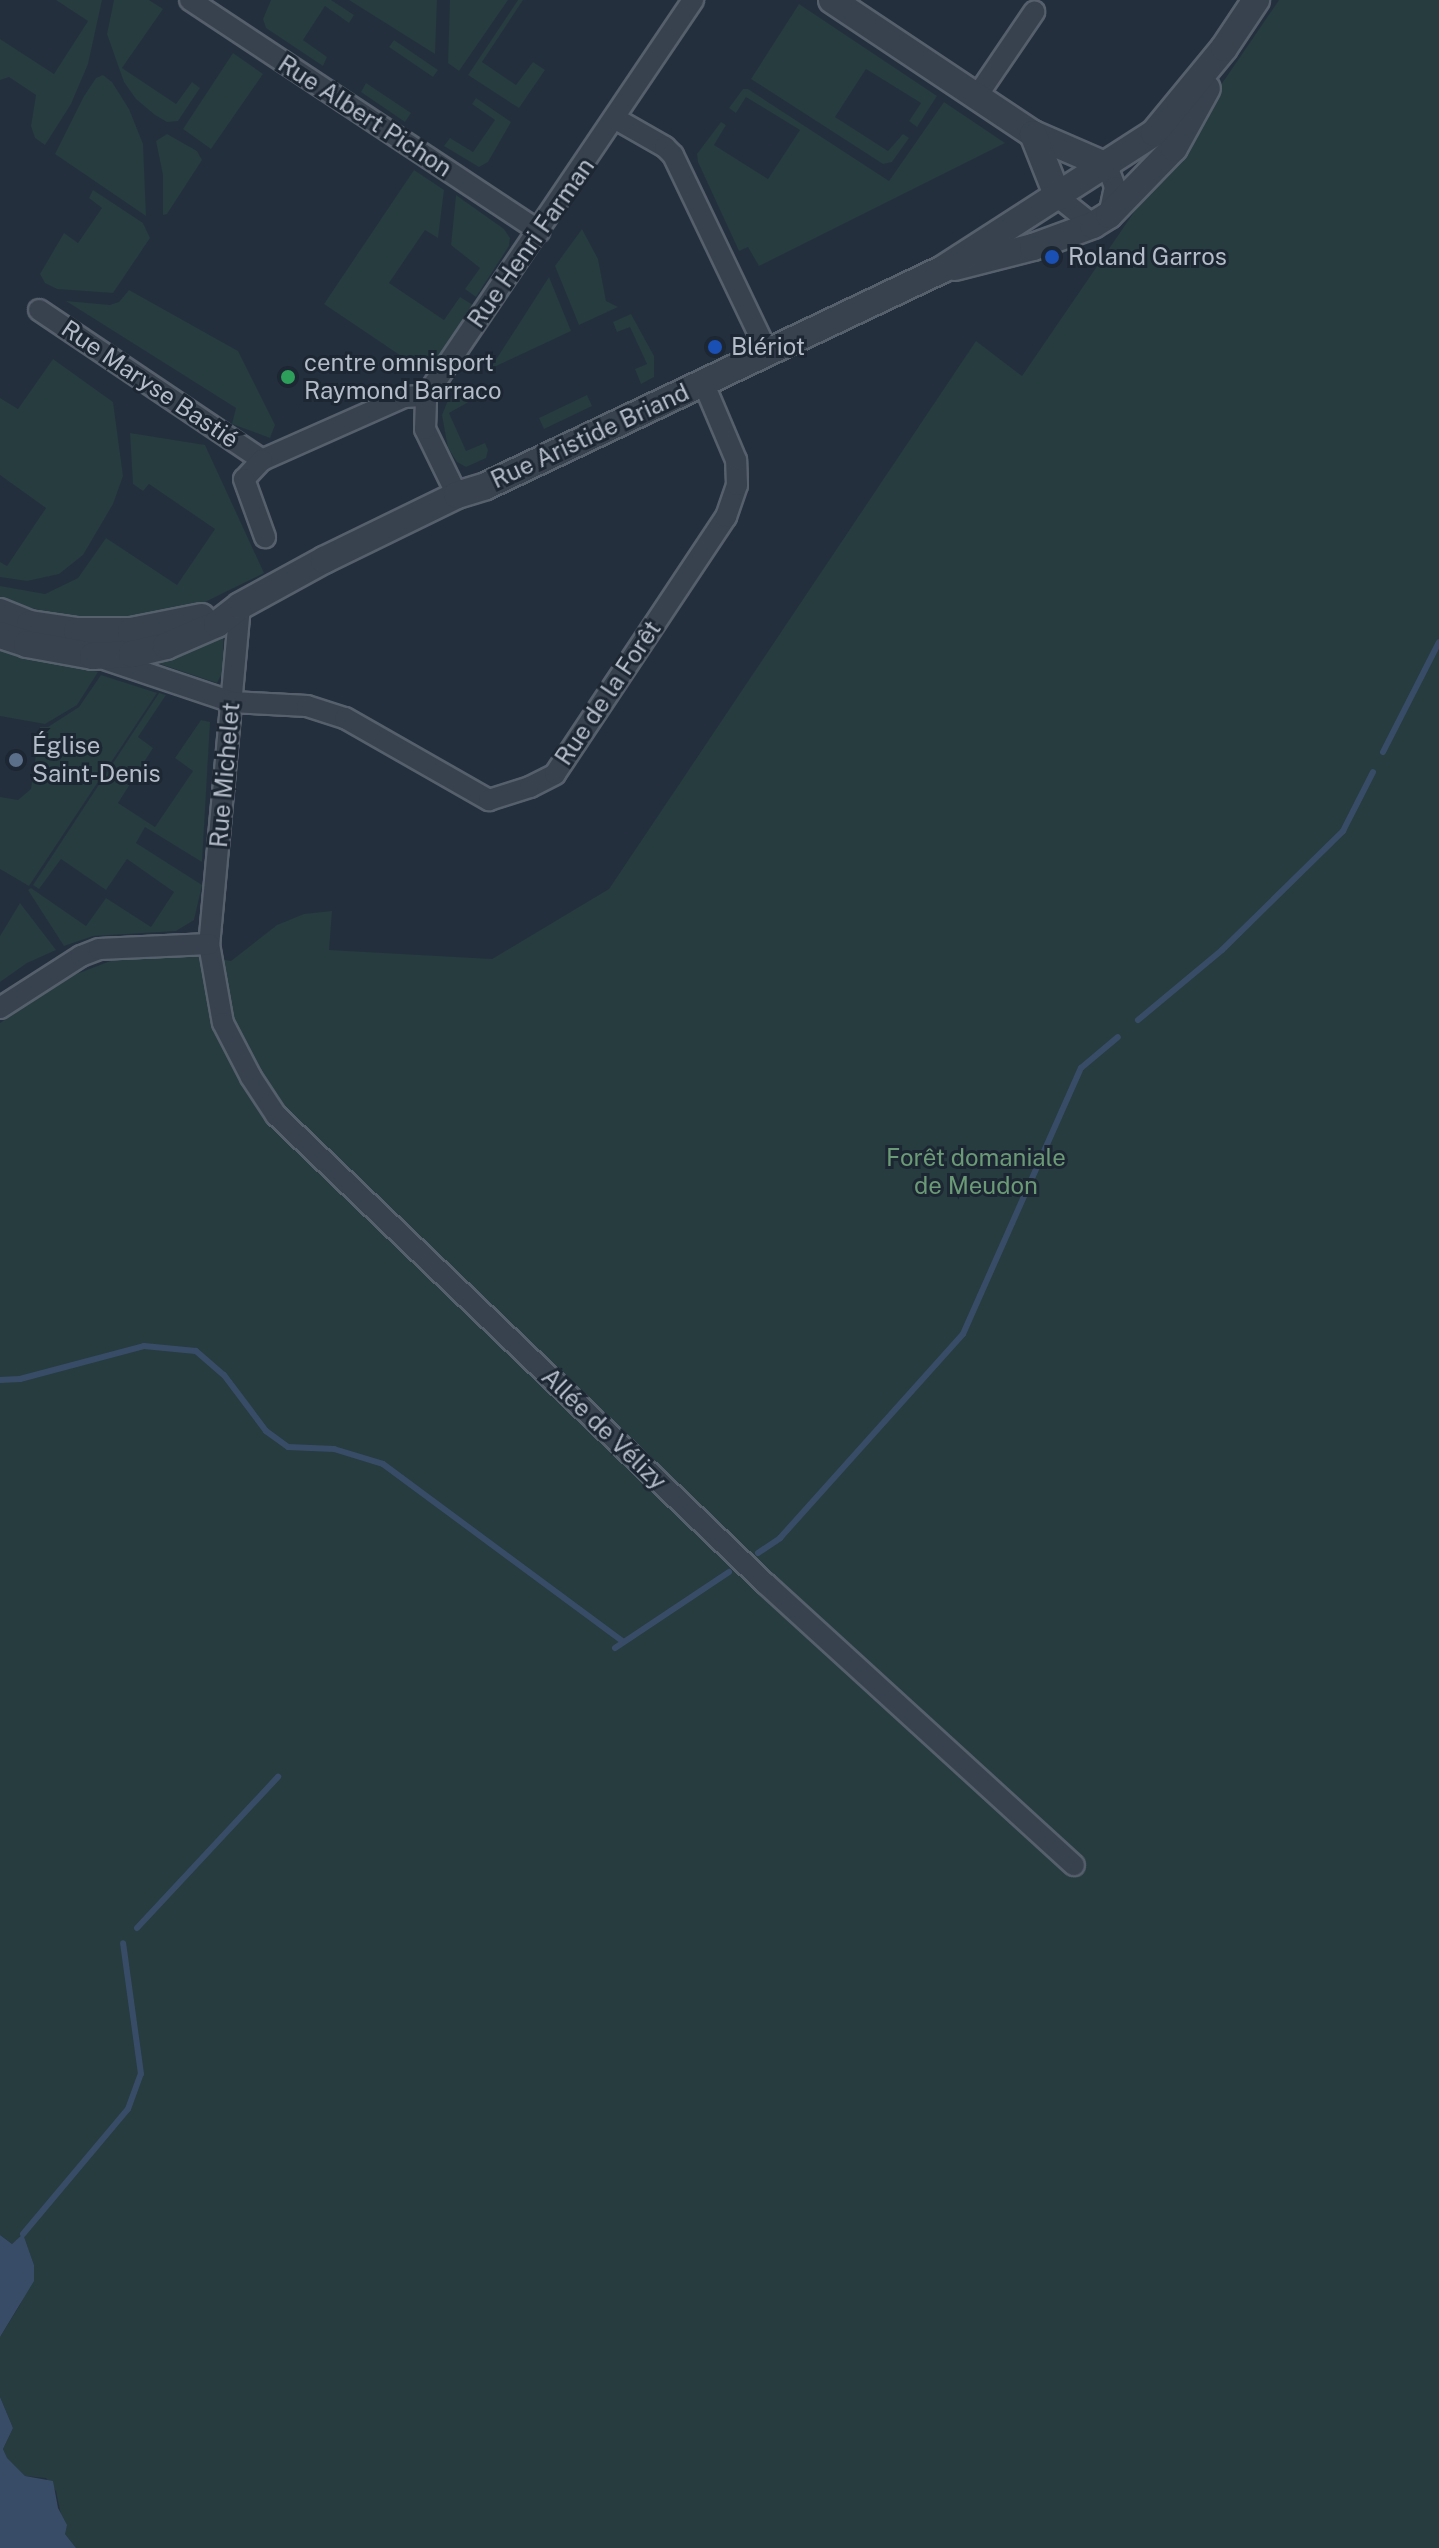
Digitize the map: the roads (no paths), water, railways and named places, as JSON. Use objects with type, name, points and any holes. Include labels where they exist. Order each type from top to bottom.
[{"type":"street","name":"Rue Albert Pichon","points":[[190,0],[539,231]]},
{"type":"street","name":"Rue Henri Farman","points":[[426,396],[616,119],[693,0]]},
{"type":"street","points":[[832,0],[1033,134],[1107,166],[1115,187],[1101,220]]},
{"type":"street","points":[[1101,220],[1174,148],[1207,89],[1224,48],[1256,0]]},
{"type":"street","points":[[977,96],[1035,4]]},
{"type":"street","name":"Rue Aristide Briand","points":[[0,612],[30,624],[61,629],[131,631],[179,624],[240,606],[457,495],[486,486],[943,269],[1107,166],[1157,130],[1224,48]]},
{"type":"street","points":[[616,119],[665,147],[673,155],[767,351]]},
{"type":"street","points":[[1033,134],[1058,197],[1101,220]]},
{"type":"street","name":"Rue Aristide Briand","points":[[943,269],[1033,247],[1101,220]]},
{"type":"street","name":"Rue Maryse Bastié","points":[[39,310],[262,460]]},
{"type":"street","name":"Rue de la Forêt","points":[[93,656],[232,702],[307,706],[345,718],[489,800],[530,787],[555,774],[726,517],[737,485],[736,460],[703,382]]},
{"type":"street","points":[[426,396],[425,429],[457,495]]},
{"type":"street","name":"Rue Maryse Bastié","points":[[265,537],[244,479],[262,460],[404,397],[426,396]]},
{"type":"street","name":"Rue Aristide Briand","points":[[0,635],[27,644],[93,656],[132,654],[166,646],[217,624],[240,606]]},
{"type":"street","name":"Rue Michelet","points":[[209,944],[240,606]]},
{"type":"street","points":[[0,1008],[81,956],[99,949],[209,944]]},
{"type":"street","name":"Allée de Vélizy","points":[[209,944],[223,1023],[251,1077],[276,1115],[766,1584],[1074,1865]]},
{"type":"water","points":[[23,2234],[34,2265],[34,2281],[0,2337],[0,2235],[12,2244]]},
{"type":"water","points":[[0,2397],[13,2428],[3,2449],[7,2458],[25,2476],[53,2481],[58,2508],[67,2525],[65,2534],[76,2548],[0,2548]]},
{"type":"waterway","points":[[1383,752],[1439,642]]},
{"type":"waterway","points":[[1138,1020],[1222,950],[1343,831],[1373,772]]},
{"type":"waterway","points":[[758,1553],[780,1538],[963,1334],[1081,1068],[1118,1037]]},
{"type":"waterway","points":[[0,1380],[20,1379],[144,1346],[196,1351],[224,1375],[266,1431],[288,1447],[334,1449],[383,1464],[622,1641]]},
{"type":"waterway","points":[[615,1648],[729,1572]]},
{"type":"waterway","points":[[137,1928],[278,1777]]},
{"type":"waterway","points":[[23,2234],[128,2109],[141,2074],[123,1943]]},
{"type":"place","name":"Roland Garros","points":[[1052,257]]},
{"type":"place","name":"Blériot","points":[[715,347]]},
{"type":"place","name":"centre omnisport Raymond Barraco","points":[[288,377]]},
{"type":"place","name":"Église Saint-Denis","points":[[16,760]]},
{"type":"park label","name":"Forêt domaniale de Meudon","points":[[976,1172]]}]
